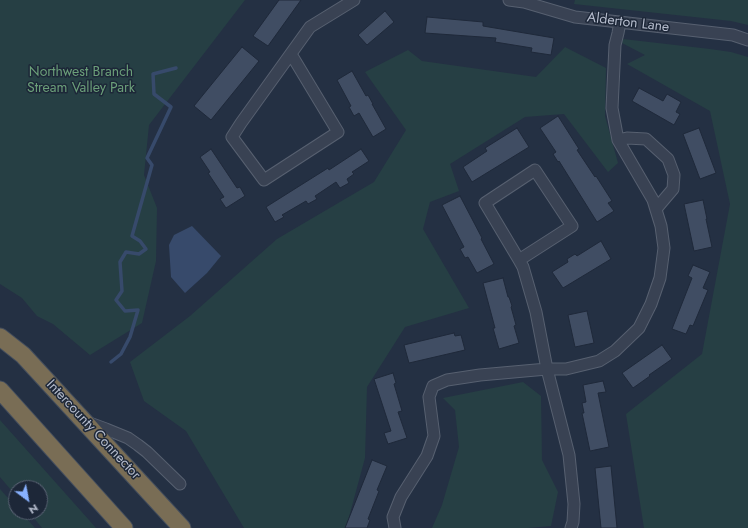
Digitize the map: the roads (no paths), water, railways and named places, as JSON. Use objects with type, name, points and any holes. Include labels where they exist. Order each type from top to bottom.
[{"type":"highway","name":"Intercounty Connector","points":[[0,337],[23,355],[182,528]]},
{"type":"highway","points":[[0,390],[124,528]]},
{"type":"street","points":[[291,54],[338,132],[264,180],[232,137],[310,27],[354,0]]},
{"type":"street","name":"Alderton Lane","points":[[509,0],[524,2],[575,17],[733,35],[748,40]]},
{"type":"street","points":[[395,528],[393,517],[401,497],[427,456],[434,436],[429,397],[434,386],[447,380],[480,375],[547,369],[566,369],[599,361],[615,351],[639,328],[651,304],[660,278],[664,248],[661,226],[653,200],[618,140],[612,108],[615,45],[620,22]]},
{"type":"street","points":[[618,140],[626,138],[646,139],[668,159],[674,175],[673,189],[656,209]]},
{"type":"street","points":[[519,260],[572,226],[535,170],[485,203],[523,267],[536,312],[547,369],[569,455],[574,504],[573,522],[571,528]]},
{"type":"street","points":[[84,422],[128,438],[147,452],[180,484]]},
{"type":"water","points":[[192,226],[221,256],[207,273],[185,293],[171,277],[169,245],[174,235]]},
{"type":"waterway","points":[[111,362],[121,354],[130,337],[138,310],[125,311],[116,300],[122,291],[120,262],[126,252],[139,254],[146,249],[140,241],[132,236],[152,165],[147,158],[171,107],[154,94],[153,74],[176,68]]},
{"type":"park label","name":"Northwest Branch Stream Valley Park","points":[[81,82]]}]
